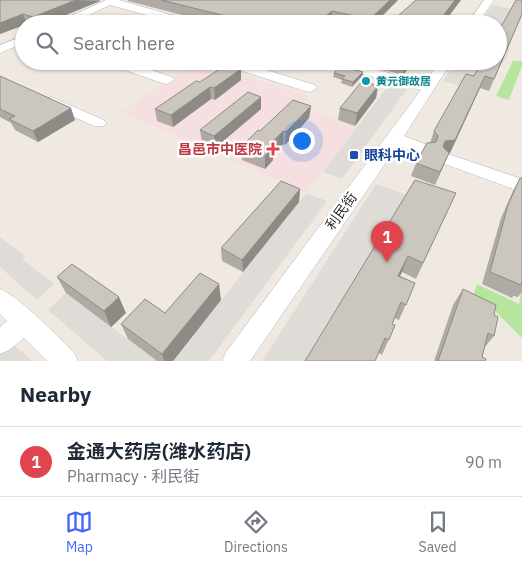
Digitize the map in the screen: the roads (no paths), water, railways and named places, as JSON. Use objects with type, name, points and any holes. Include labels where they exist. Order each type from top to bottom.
[{"type":"street","points":[[478,15],[489,0]]},
{"type":"street","points":[[79,15],[112,1],[161,15]]},
{"type":"street","points":[[0,49],[15,43]]},
{"type":"street","points":[[138,70],[167,80]]},
{"type":"street","points":[[253,70],[310,88]]},
{"type":"street","points":[[363,70],[429,88]]},
{"type":"street","name":"利民街","points":[[235,361],[440,70]]},
{"type":"street","points":[[37,95],[99,123]]},
{"type":"street","points":[[394,138],[424,150]]},
{"type":"street","points":[[448,158],[522,186]]},
{"type":"street","points":[[0,299],[65,361]]},
{"type":"street","points":[[0,342],[25,322]]},
{"type":"place","name":"黄元御故居","points":[[366,81]]},
{"type":"place","name":"昌邑市中医院","points":[[273,149]]},
{"type":"place","name":"眼科中心","points":[[354,155]]},
{"type":"place","name":"金通大药房(潍水药店)","points":[[387,262]]}]
